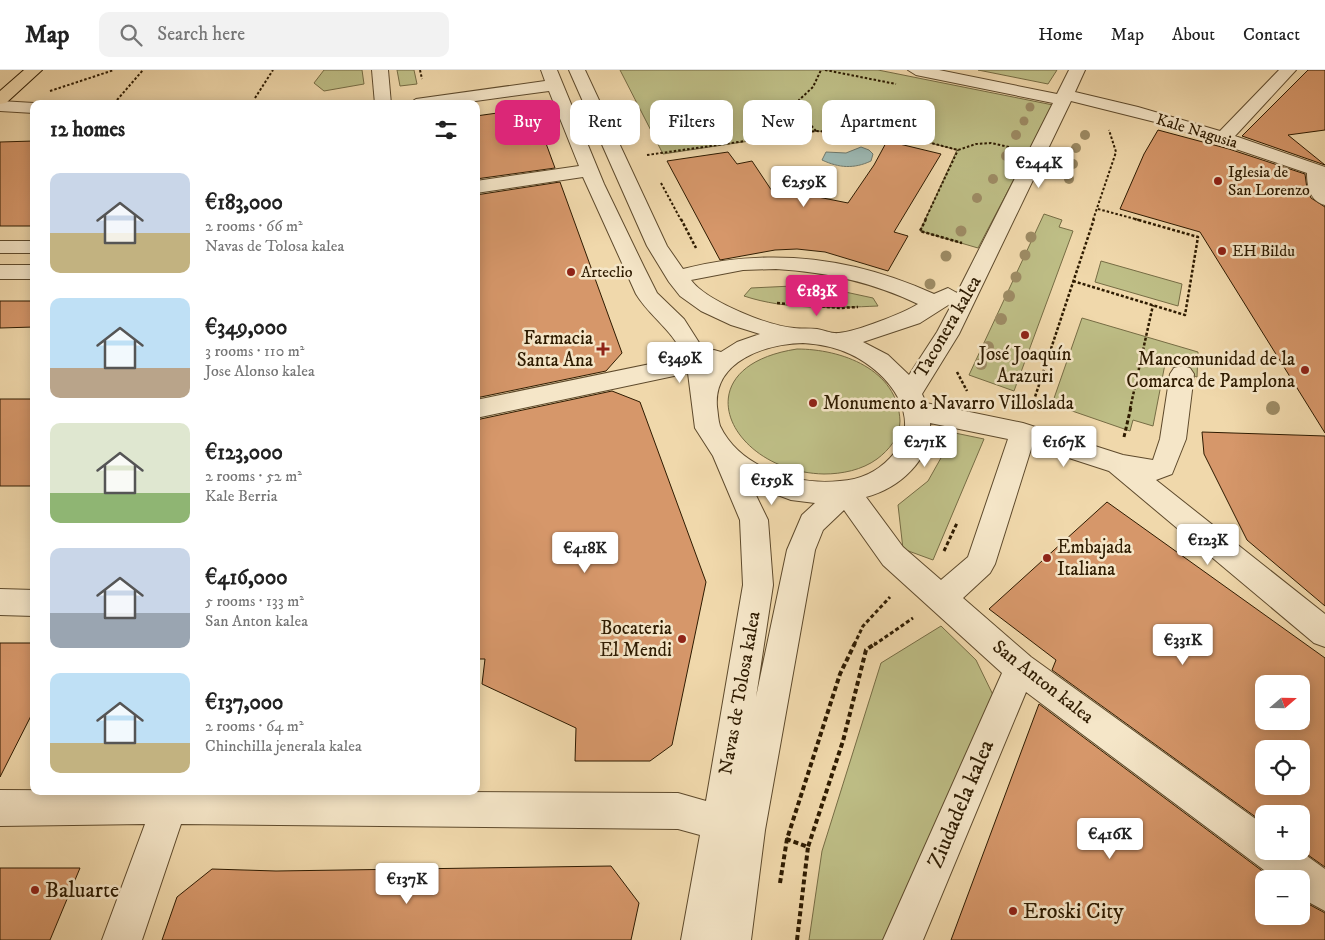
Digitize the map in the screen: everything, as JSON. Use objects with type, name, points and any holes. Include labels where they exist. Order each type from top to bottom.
[{"type":"main road","points":[[0,99],[34,70]]},
{"type":"street","points":[[380,70],[383,100]]},
{"type":"street","points":[[577,70],[657,246],[688,291],[709,306],[739,320],[790,336]]},
{"type":"street","name":"Kale Nagusia","points":[[916,70],[1065,98],[1097,102],[1223,138],[1322,170]]},
{"type":"street","name":"Taconera kalea","points":[[914,401],[985,262],[1077,70]]},
{"type":"street","points":[[1223,138],[1288,70]]},
{"type":"street","points":[[437,100],[552,78],[610,218],[649,298],[673,321],[693,350],[695,361],[704,397],[707,426],[722,451],[746,471],[776,485],[811,493],[846,491],[871,485],[890,475],[905,461],[915,445],[918,428],[914,401],[892,370],[868,353],[840,341],[815,336],[790,336],[759,341],[732,354],[695,361],[641,376],[480,408]]},
{"type":"street","points":[[0,106],[30,108]]},
{"type":"street","points":[[5,123],[30,122]]},
{"type":"street","points":[[480,186],[591,170]]},
{"type":"street","points":[[1322,170],[1317,189],[1325,199]]},
{"type":"street","points":[[0,247],[30,247]]},
{"type":"street","points":[[677,277],[706,268],[759,262],[796,262],[832,266],[886,281],[936,304]]},
{"type":"street","name":"Taconera kalea","points":[[840,341],[912,318],[936,304],[985,262]]},
{"type":"street","points":[[0,272],[30,272]]},
{"type":"street","points":[[704,397],[713,373],[732,354]]},
{"type":"street","points":[[914,401],[968,420],[1023,433],[1118,464],[1147,470],[1157,470],[1163,467],[1173,439],[1182,374]]},
{"type":"street","points":[[941,599],[980,564],[1023,433]]},
{"type":"street","name":"Navas de Tolosa kalea","points":[[722,451],[754,520],[758,585],[733,826],[731,940]]},
{"type":"street","points":[[1118,464],[1325,633]]},
{"type":"street","name":"Navas de Tolosa kalea","points":[[701,940],[733,826],[801,550],[812,523],[846,491]]},
{"type":"street","name":"San Anton kalea","points":[[846,491],[893,556],[1020,668],[1255,840]]},
{"type":"street","points":[[0,602],[30,602]]},
{"type":"street","name":"Ziudadela kalea","points":[[903,940],[1020,668]]},
{"type":"street","points":[[122,940],[172,799]]},
{"type":"street","points":[[0,808],[172,799],[678,811],[733,826]]},
{"type":"street","points":[[1281,860],[1325,892]]},
{"type":"path","points":[[43,94],[114,70]]},
{"type":"path","points":[[117,100],[144,70]]},
{"type":"path","points":[[255,98],[273,70]]},
{"type":"path","points":[[816,131],[799,112],[799,100],[813,86],[821,70]]},
{"type":"path","points":[[1032,406],[1116,152],[1108,124]]},
{"type":"path","points":[[647,155],[816,131],[904,136],[958,150],[976,144],[991,143],[1017,149]]},
{"type":"path","points":[[643,146],[651,163]]},
{"type":"path","points":[[958,150],[920,231],[966,244]]},
{"type":"path","points":[[660,180],[706,268]]},
{"type":"path","points":[[1073,281],[1185,315],[1198,237],[1098,209]]},
{"type":"path","points":[[773,302],[840,308],[863,307]]},
{"type":"path","points":[[1118,464],[1153,305]]},
{"type":"path","points":[[797,940],[808,847],[843,741],[866,650],[941,599]]},
{"type":"path","points":[[733,826],[787,839],[808,847]]},
{"type":"green space","points":[[324,70],[362,70],[364,84],[324,91],[314,83]]},
{"type":"green space","points":[[397,70],[414,70],[417,84],[400,86]]},
{"type":"green space","points":[[620,70],[878,70],[1053,105],[978,248],[920,231],[957,150],[935,144],[935,100],[822,100],[822,131],[812,132],[812,100],[743,100],[743,142],[733,143],[733,100],[650,100],[650,129],[640,109],[640,100],[635,100]]},
{"type":"green space","points":[[978,70],[1057,70],[1048,84]]},
{"type":"green space","points":[[658,145],[723,145],[663,154]]},
{"type":"green space","points":[[1044,214],[1062,220],[1059,227],[1073,231],[1014,391],[969,375]]},
{"type":"green space","points":[[1101,261],[1182,284],[1178,306],[1095,282]]},
{"type":"green space","points":[[813,285],[873,298],[878,306],[794,306],[760,301],[744,296],[751,288]]},
{"type":"green space","points":[[1082,318],[1198,352],[1197,377],[1165,364],[1153,426],[1133,420],[1130,431],[1052,404]]},
{"type":"green space","points":[[797,349],[831,353],[848,358],[878,375],[889,388],[897,403],[900,421],[898,432],[886,452],[865,466],[852,471],[824,474],[791,469],[763,456],[743,438],[731,418],[729,396],[738,376],[760,359]]},
{"type":"green space","points":[[955,433],[984,439],[933,560],[903,549],[898,505],[928,481]]},
{"type":"green space","points":[[941,626],[976,660],[995,699],[890,940],[809,940],[822,851],[881,663]]},
{"type":"water","points":[[861,147],[873,154],[871,161],[847,166],[834,165],[822,160],[826,152],[846,153]]},
{"type":"building","points":[[1308,70],[1325,70],[1325,130],[1288,135],[1325,165],[1242,136]]},
{"type":"building","points":[[495,113],[495,145],[547,145],[555,168],[480,178],[480,115]]},
{"type":"building","points":[[1158,130],[1229,149],[1305,174],[1307,189],[1311,198],[1325,207],[1325,433],[1200,232],[1120,209],[1144,154]]},
{"type":"building","points":[[30,141],[30,226],[0,226],[0,142]]},
{"type":"building","points":[[885,145],[904,145],[941,154],[894,232],[908,236],[888,271],[825,252],[797,249],[775,250],[720,260],[667,161],[728,152],[737,164],[752,161],[774,194],[813,196],[848,203],[874,165]]},
{"type":"building","points":[[560,182],[622,353],[606,371],[480,397],[480,194]]},
{"type":"building","points":[[0,301],[30,301],[30,327],[0,328]]},
{"type":"building","points":[[612,391],[640,402],[706,582],[672,745],[650,761],[575,761],[576,728],[482,684],[485,659],[480,659],[480,419]]},
{"type":"building","points":[[0,399],[30,399],[30,486],[0,486]]},
{"type":"building","points":[[1202,432],[1325,436],[1325,606],[1247,540],[1204,454]]},
{"type":"building","points":[[1107,502],[1325,658],[1325,867],[1310,856],[1310,805],[1255,805],[1255,817],[1052,670],[1056,660],[989,609]]},
{"type":"building","points":[[0,643],[30,643],[30,718],[0,777]]},
{"type":"building","points":[[1039,704],[1261,870],[1255,870],[1255,925],[1310,925],[1310,905],[1325,913],[1325,940],[951,940]]},
{"type":"building","points":[[611,866],[639,903],[631,940],[162,940],[177,897],[212,869],[276,871]]},
{"type":"building","name":"Baluarte","points":[[0,868],[80,868],[50,940],[0,940]]},
{"type":"place","name":"Iglesia de San Lorenzo","points":[[1218,181]]},
{"type":"place","name":"EH Bildu","points":[[1222,251]]},
{"type":"place","name":"Arteclio","points":[[571,272]]},
{"type":"place","name":"José Joaquín Arazuri","points":[[1025,335]]},
{"type":"place","name":"Farmacia Santa Ana","points":[[603,349]]},
{"type":"place","name":"Mancomunidad de la Comarca de Pamplona","points":[[1305,370]]},
{"type":"place","name":"Monumento a Navarro Villoslada","points":[[813,403]]},
{"type":"place","name":"Embajada Italiana","points":[[1047,558]]},
{"type":"place","name":"Bocateria El Mendi","points":[[682,639]]},
{"type":"place","name":"Baluarte","points":[[35,890]]},
{"type":"place","name":"Eroski City","points":[[1013,911]]}]
